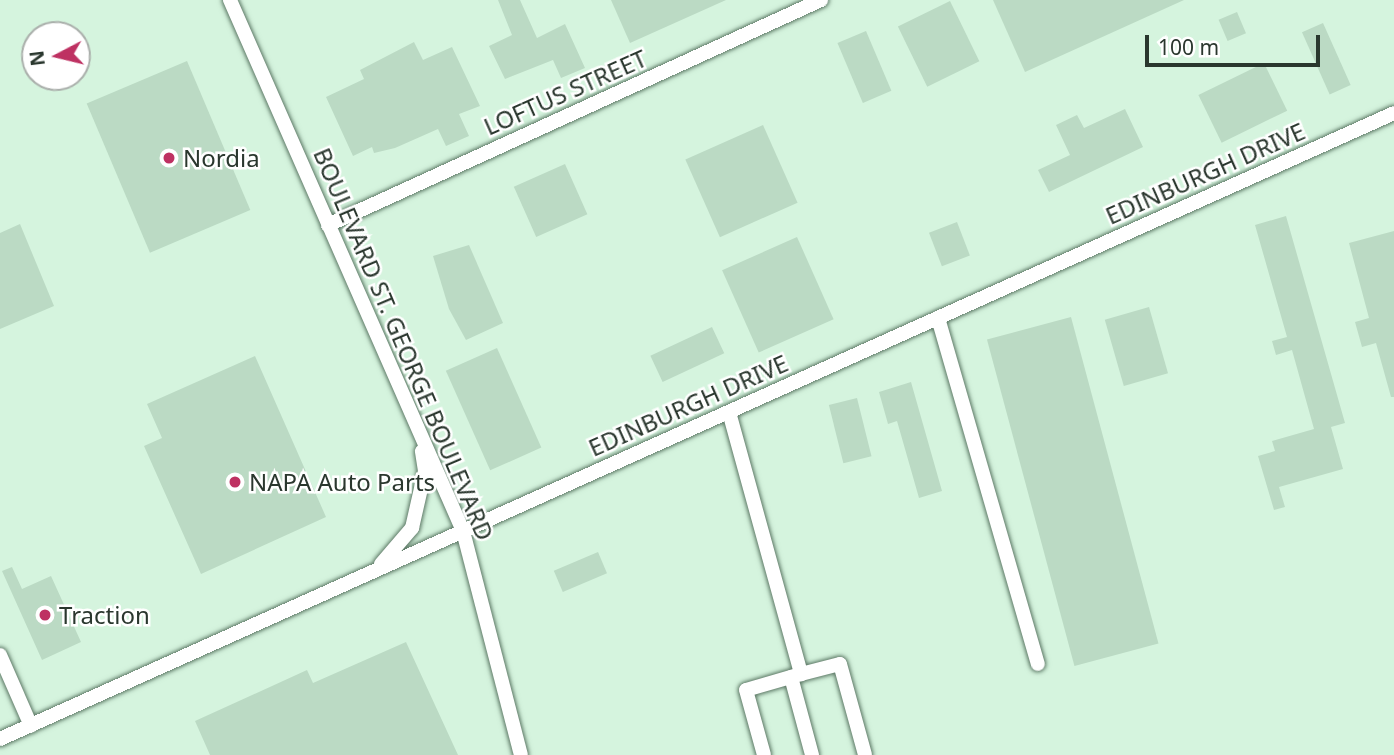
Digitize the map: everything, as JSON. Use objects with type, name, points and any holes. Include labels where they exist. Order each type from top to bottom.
[{"type":"street","name":"BOULEVARD ST. GEORGE BOULEVARD","points":[[230,0],[463,531],[521,755]]},
{"type":"street","name":"LOFTUS STREET","points":[[328,225],[811,2]]},
{"type":"street","name":"EDINBURGH DRIVE","points":[[0,739],[1394,113]]},
{"type":"street","points":[[938,318],[1038,664]]},
{"type":"street","points":[[729,412],[796,676],[812,755]]},
{"type":"street","points":[[362,577],[390,557],[412,527],[425,471],[419,432]]},
{"type":"street","points":[[0,655],[31,726]]},
{"type":"street","points":[[764,755],[746,690],[840,664],[864,755]]},
{"type":"building","points":[[498,0],[520,0],[537,38],[565,24],[585,68],[561,78],[553,60],[505,79],[489,46],[512,35]]},
{"type":"building","points":[[611,0],[726,0],[630,43]]},
{"type":"building","points":[[993,0],[1184,0],[1025,72]]},
{"type":"building","points":[[950,1],[979,61],[927,87],[898,26]]},
{"type":"building","points":[[1237,12],[1246,33],[1228,41],[1219,20]]},
{"type":"building","points":[[1323,23],[1351,85],[1330,94],[1302,32]]},
{"type":"building","points":[[866,31],[891,91],[863,103],[837,43]]},
{"type":"building","points":[[414,42],[423,60],[452,47],[480,106],[459,114],[469,136],[446,146],[438,129],[395,148],[374,153],[372,147],[353,156],[326,97],[364,79],[360,70]]},
{"type":"building","name":"Nordia","points":[[187,61],[250,210],[150,253],[87,104]]},
{"type":"building","points":[[1264,63],[1287,111],[1222,143],[1198,95]]},
{"type":"building","points":[[1125,109],[1143,147],[1049,192],[1038,170],[1070,155],[1056,125],[1077,115],[1084,128]]},
{"type":"building","points":[[763,125],[798,203],[720,237],[685,160]]},
{"type":"building","points":[[565,164],[587,214],[536,237],[514,187]]},
{"type":"building","points":[[1286,216],[1345,423],[1331,427],[1343,469],[1279,487],[1285,507],[1274,510],[1258,456],[1275,451],[1272,441],[1314,429],[1292,350],[1276,355],[1272,341],[1287,337],[1255,225]]},
{"type":"building","points":[[957,222],[970,256],[942,266],[929,233]]},
{"type":"building","points":[[20,224],[54,306],[0,329],[0,233]]},
{"type":"building","points":[[1394,231],[1394,397],[1391,397],[1376,343],[1362,347],[1355,322],[1369,318],[1349,243]]},
{"type":"building","points":[[797,237],[834,319],[759,353],[722,270]]},
{"type":"building","points":[[469,245],[503,323],[466,340],[449,309],[433,256]]},
{"type":"building","points":[[1149,307],[1168,373],[1124,386],[1105,320]]},
{"type":"building","points":[[1071,317],[1158,643],[1074,666],[987,340]]},
{"type":"building","points":[[712,327],[724,353],[663,382],[650,356]]},
{"type":"building","points":[[497,348],[541,448],[490,470],[446,371]]},
{"type":"building","name":"NAPA Auto Parts","points":[[255,356],[326,517],[201,574],[144,446],[162,438],[147,404]]},
{"type":"building","points":[[911,382],[942,491],[919,498],[897,421],[888,424],[879,392]]},
{"type":"building","points":[[857,398],[872,456],[843,463],[829,405]]},
{"type":"building","points":[[598,552],[607,573],[563,592],[554,571]]},
{"type":"building","name":"Traction","points":[[12,567],[22,589],[51,576],[81,642],[42,660],[2,571]]},
{"type":"building","points":[[406,642],[458,755],[210,755],[195,721],[307,670],[313,683]]},
{"type":"place","name":"Nordia","points":[[169,158]]},
{"type":"place","name":"NAPA Auto Parts","points":[[235,482]]},
{"type":"place","name":"Traction","points":[[45,615]]}]
